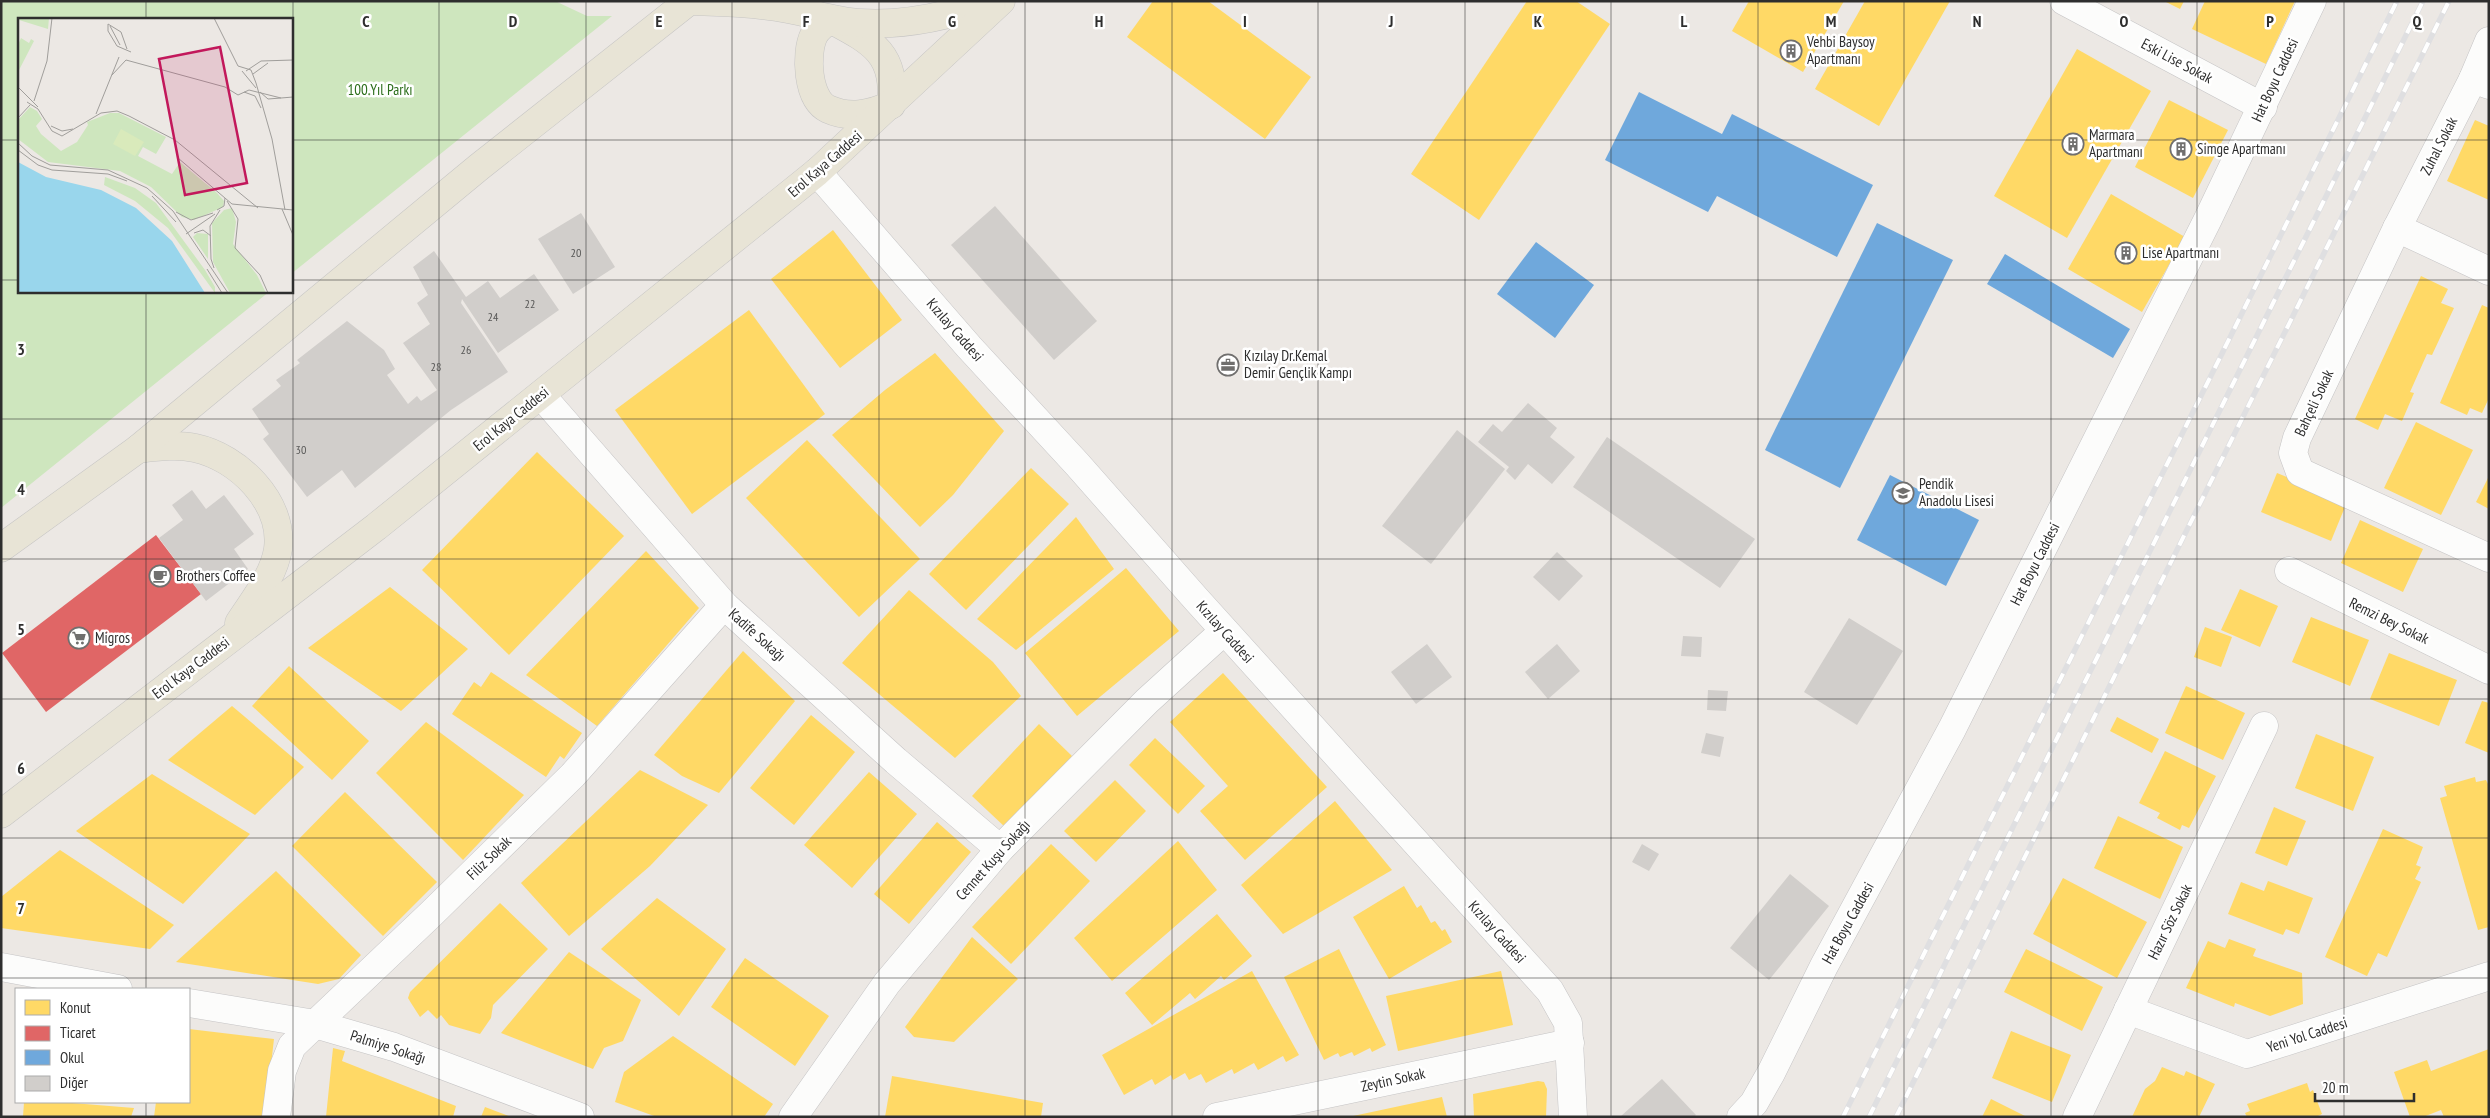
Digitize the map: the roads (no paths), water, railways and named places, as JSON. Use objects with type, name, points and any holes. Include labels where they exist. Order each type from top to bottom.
[{"type":"main road","points":[[1,548],[138,449],[479,167],[689,1],[731,2],[780,8],[859,23],[913,21],[939,17],[992,1]]},
{"type":"main road","name":"Erol Kaya Caddesi","points":[[1,814],[376,527],[817,172],[1001,1]]},
{"type":"main road","points":[[830,19],[864,37],[884,57],[893,85],[891,105],[867,115],[846,113],[826,108],[814,92],[808,54],[815,33],[830,19]]},
{"type":"main road","points":[[138,449],[195,448],[221,457],[250,479],[270,506],[277,526],[278,550],[265,582],[231,638]]},
{"type":"street","name":"Eski Lise Sokak","points":[[2064,1],[2263,107]]},
{"type":"street","name":"Hat Boyu Caddesi","points":[[1741,1117],[1754,1103],[1771,1073],[1824,966],[1952,730],[2263,107],[2312,1]]},
{"type":"street","name":"Zuhal Sokak","points":[[2397,228],[2481,82],[2489,41]]},
{"type":"street","name":"Kızılay Caddesi","points":[[817,172],[969,347],[1077,464],[1224,631],[1550,991],[1568,1023],[1574,1117]]},
{"type":"street","points":[[2397,228],[2489,272]]},
{"type":"street","name":"Bahçeli Sokak","points":[[2397,228],[2297,438],[2293,454],[2294,461],[2300,472],[2489,558]]},
{"type":"street","name":"Kadife Sokağı","points":[[541,395],[724,605],[896,761],[1000,849]]},
{"type":"street","name":"Remzi Bey Sokak","points":[[2289,572],[2489,670]]},
{"type":"street","name":"Filiz Sokak","points":[[276,1117],[282,1071],[292,1046],[573,776],[724,605]]},
{"type":"street","name":"Cennet Kuşu Sokağı","points":[[793,1117],[887,983],[1000,849],[1147,701],[1224,631]]},
{"type":"street","name":"Hazır Söz Sokak","points":[[2077,1117],[2264,726]]},
{"type":"street","points":[[1,967],[113,988]]},
{"type":"street","name":"Yeni Yol Caddesi","points":[[2128,1010],[2247,1054],[2489,976]]},
{"type":"street","name":"Palmiye Sokağı","points":[[190,1003],[315,1024],[394,1047],[580,1117]]},
{"type":"street","name":"Zeytin Sokak","points":[[1217,1117],[1570,1043]]},
{"type":"railway","points":[[1843,1117],[2397,1]]},
{"type":"railway","points":[[1869,1117],[2423,1]]},
{"type":"railway","points":[[1896,1117],[2449,1]]},
{"type":"place","name":"Vehbi Baysoy Apartmanı","points":[[1791,51]]},
{"type":"place","name":"Marmara Apartmanı","points":[[2073,144]]},
{"type":"place","name":"Simge Apartmanı","points":[[2181,149]]},
{"type":"place","name":"Lise Apartmanı","points":[[2126,253]]},
{"type":"place","name":"Kızılay Dr.Kemal Demir Gençlik Kampı","points":[[1228,365]]},
{"type":"place","name":"Pendik Anadolu Lisesi","points":[[1903,493]]},
{"type":"place","name":"Brothers Coffee","points":[[160,576]]},
{"type":"place","name":"Migros","points":[[79,638]]},
{"type":"park label","name":"100.Yıl Parkı","points":[[380,90]]}]
